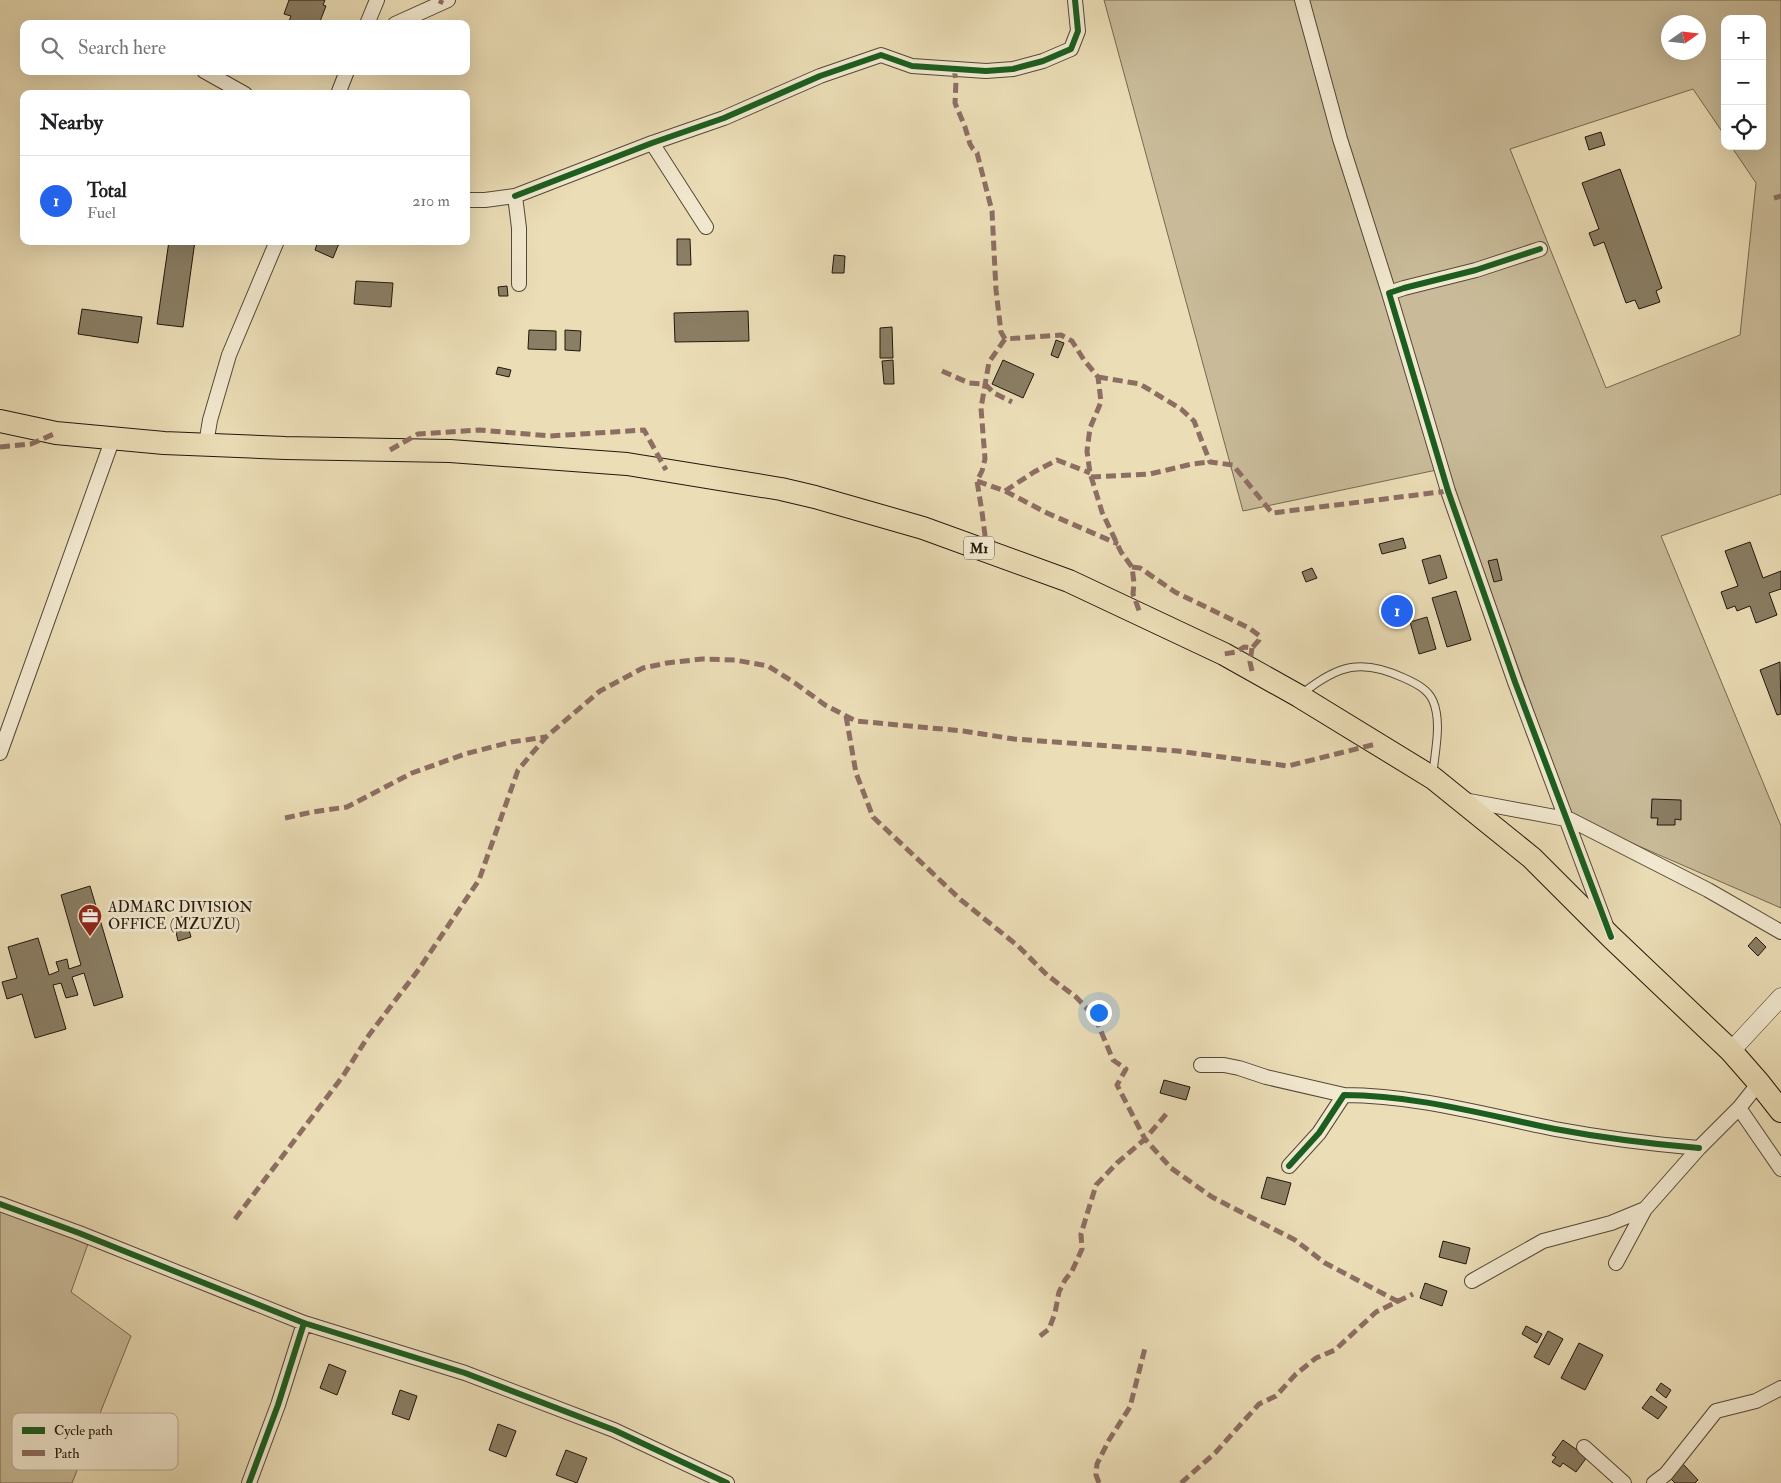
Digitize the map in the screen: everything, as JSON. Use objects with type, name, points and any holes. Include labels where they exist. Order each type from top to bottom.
[{"type":"highway","name":"M1","points":[[0,421],[56,433],[164,443],[285,448],[450,451],[627,464],[781,489],[923,528],[1069,581],[1224,654],[1299,696],[1432,778],[1532,858],[1611,937],[1731,1051],[1760,1083],[1781,1111]]},
{"type":"street","points":[[369,20],[377,0]]},
{"type":"street","points":[[404,20],[448,0]]},
{"type":"street","points":[[470,200],[516,196],[652,143],[724,118],[820,76],[881,55],[912,66],[986,71],[1013,69],[1042,61],[1071,49],[1078,31],[1075,0]]},
{"type":"street","points":[[1302,0],[1340,139],[1390,293],[1448,491],[1515,682],[1611,937]]},
{"type":"street","points":[[211,75],[238,90]]},
{"type":"street","points":[[340,90],[346,75]]},
{"type":"street","points":[[652,143],[706,227]]},
{"type":"street","points":[[516,196],[519,228],[519,284]]},
{"type":"street","points":[[206,444],[210,420],[229,355],[275,245]]},
{"type":"street","points":[[1390,293],[1476,270],[1540,249]]},
{"type":"street","points":[[0,753],[113,438]]},
{"type":"street","points":[[1458,799],[1567,819],[1708,890],[1781,932]]},
{"type":"street","points":[[1731,1051],[1781,997]]},
{"type":"street","points":[[1201,1065],[1224,1065],[1239,1068],[1266,1077],[1344,1095],[1375,1095],[1599,1137],[1654,1145],[1699,1148]]},
{"type":"street","points":[[1616,1262],[1645,1209],[1760,1083]]},
{"type":"street","points":[[1289,1166],[1319,1133],[1344,1095]]},
{"type":"street","points":[[1739,1108],[1781,1169]]},
{"type":"street","points":[[0,1204],[79,1233],[304,1323],[465,1372],[614,1430],[727,1483]]},
{"type":"street","points":[[1472,1280],[1543,1242],[1611,1223],[1645,1209]]},
{"type":"street","points":[[248,1483],[278,1405],[304,1323]]},
{"type":"street","points":[[1654,1483],[1666,1474],[1716,1411],[1756,1401],[1771,1395],[1781,1388]]},
{"type":"street","points":[[1584,1448],[1624,1483]]},
{"type":"lane","points":[[1299,696],[1320,679],[1336,671],[1362,665],[1391,672],[1420,685],[1432,699],[1437,716],[1432,778]]},
{"type":"shaded area","points":[[1104,0],[1781,0],[1781,494],[1661,536],[1781,826],[1781,908],[1572,817],[1446,468],[1243,511]],"holes":[[[1721,15],[1766,15],[1766,150],[1734,150],[1756,183],[1740,335],[1606,388],[1510,149],[1693,89],[1721,130]]]},
{"type":"shaded area","points":[[0,1210],[89,1241],[71,1292],[131,1336],[100,1413],[12,1413],[12,1470],[77,1470],[72,1483],[0,1483]]},
{"type":"building","points":[[289,0],[325,0],[323,5],[326,6],[321,20],[290,20],[291,16],[284,14]]},
{"type":"building","points":[[1601,132],[1605,145],[1589,150],[1585,137]]},
{"type":"building","points":[[1620,169],[1662,288],[1656,291],[1660,302],[1639,309],[1635,300],[1626,303],[1604,242],[1594,246],[1589,233],[1599,229],[1582,183]]},
{"type":"building","points":[[677,239],[690,239],[691,265],[677,265]]},
{"type":"building","points":[[168,245],[194,245],[183,327],[157,324]]},
{"type":"building","points":[[317,245],[338,245],[333,258],[315,250]]},
{"type":"building","points":[[834,255],[845,256],[844,273],[832,273]]},
{"type":"building","points":[[356,281],[393,283],[391,307],[354,304]]},
{"type":"building","points":[[507,286],[508,296],[499,296],[498,287]]},
{"type":"building","points":[[82,309],[142,317],[138,343],[78,334]]},
{"type":"building","points":[[748,311],[749,341],[675,342],[674,313]]},
{"type":"building","points":[[892,327],[893,358],[880,358],[880,328]]},
{"type":"building","points":[[529,330],[556,331],[556,350],[528,349]]},
{"type":"building","points":[[565,330],[581,331],[580,351],[565,350]]},
{"type":"building","points":[[1056,340],[1064,343],[1058,358],[1051,355]]},
{"type":"building","points":[[893,360],[894,384],[884,384],[882,361]]},
{"type":"building","points":[[1003,360],[1034,374],[1023,398],[992,384]]},
{"type":"building","points":[[498,367],[511,370],[509,377],[496,374]]},
{"type":"building","points":[[1403,538],[1406,548],[1382,554],[1379,544]]},
{"type":"building","points":[[1750,542],[1763,578],[1781,571],[1781,589],[1769,593],[1777,615],[1756,623],[1750,606],[1737,611],[1735,606],[1727,609],[1721,592],[1738,586],[1725,551]]},
{"type":"building","points":[[1440,555],[1447,578],[1429,584],[1422,560]]},
{"type":"building","points":[[1497,559],[1502,580],[1494,582],[1488,561]]},
{"type":"building","points":[[1312,568],[1317,578],[1306,582],[1302,572]]},
{"type":"building","points":[[1456,591],[1471,640],[1447,647],[1432,598]]},
{"type":"building","points":[[1427,617],[1436,649],[1419,654],[1410,622]]},
{"type":"building","points":[[1780,662],[1781,714],[1777,715],[1760,670]]},
{"type":"building","points":[[1652,799],[1681,800],[1681,820],[1675,819],[1675,825],[1657,825],[1658,818],[1651,818]]},
{"type":"building","points":[[90,886],[123,997],[94,1006],[84,973],[72,977],[78,995],[66,998],[61,983],[53,985],[66,1029],[35,1038],[22,994],[7,999],[2,982],[17,978],[8,947],[38,938],[49,975],[59,971],[56,962],[67,959],[69,969],[81,965],[61,895]]},
{"type":"building","points":[[185,916],[191,937],[178,941],[173,919]]},
{"type":"building","points":[[1756,937],[1766,947],[1758,956],[1748,946]]},
{"type":"building","points":[[1164,1080],[1190,1087],[1186,1100],[1160,1093]]},
{"type":"building","points":[[1267,1177],[1291,1183],[1285,1205],[1261,1198]]},
{"type":"building","points":[[1443,1241],[1470,1248],[1466,1264],[1439,1257]]},
{"type":"building","points":[[1425,1283],[1447,1291],[1442,1306],[1420,1298]]},
{"type":"building","points":[[1526,1326],[1542,1334],[1537,1343],[1522,1334]]},
{"type":"building","points":[[1548,1331],[1563,1339],[1549,1365],[1534,1357]]},
{"type":"building","points":[[1579,1343],[1603,1355],[1585,1390],[1561,1378]]},
{"type":"building","points":[[329,1364],[346,1371],[337,1395],[320,1388]]},
{"type":"building","points":[[1661,1383],[1671,1390],[1666,1398],[1656,1390]]},
{"type":"building","points":[[400,1390],[417,1396],[409,1420],[392,1414]]},
{"type":"building","points":[[1651,1396],[1667,1407],[1658,1419],[1642,1408]]},
{"type":"building","points":[[498,1424],[516,1431],[506,1457],[489,1450]]},
{"type":"building","points":[[1563,1440],[1587,1457],[1576,1472],[1563,1463],[1560,1467],[1552,1462],[1556,1457],[1552,1455]]},
{"type":"building","points":[[566,1450],[587,1458],[577,1483],[556,1475]]},
{"type":"building","points":[[1683,1464],[1698,1480],[1695,1483],[1675,1483],[1669,1477]]},
{"type":"marked path","points":[[440,4],[442,0]]},
{"type":"marked path","points":[[954,68],[956,81],[955,103],[970,144],[977,153],[992,211],[996,290],[1001,332],[1005,339],[1061,335],[1072,341],[1098,377],[1101,402],[1090,428],[1087,451],[1090,473],[1102,512],[1121,552],[1132,567],[1133,594],[1140,613]]},
{"type":"marked path","points":[[1774,198],[1781,196]]},
{"type":"marked path","points":[[987,551],[977,481],[985,459],[981,408],[989,362],[1005,339]]},
{"type":"marked path","points":[[942,371],[969,383],[985,384],[994,393],[1012,402]]},
{"type":"marked path","points":[[1098,377],[1140,384],[1181,409],[1194,421],[1210,462],[1233,465],[1272,513],[1448,491]]},
{"type":"marked path","points":[[390,450],[418,434],[479,430],[550,436],[644,430],[666,470]]},
{"type":"marked path","points":[[0,447],[31,444],[56,433]]},
{"type":"marked path","points":[[1005,491],[1057,460],[1090,473]]},
{"type":"marked path","points":[[1091,477],[1150,474],[1192,464],[1210,462]]},
{"type":"marked path","points":[[977,481],[1005,491],[1047,513],[1118,544]]},
{"type":"marked path","points":[[1132,567],[1140,568],[1175,592],[1249,628],[1260,636],[1252,648],[1244,647],[1236,652],[1224,654]]},
{"type":"marked path","points":[[1252,648],[1250,662],[1252,671]]},
{"type":"marked path","points":[[235,1219],[343,1076],[369,1035],[419,969],[479,880],[518,770],[546,737],[600,691],[643,668],[702,659],[735,660],[768,666],[825,705],[856,721],[963,731],[1014,739],[1178,751],[1288,766],[1376,744]]},
{"type":"marked path","points":[[846,716],[856,773],[873,817],[961,900],[1018,946],[1047,975],[1076,997],[1095,1017],[1113,1060],[1126,1069],[1117,1085],[1145,1139],[1171,1168],[1212,1197],[1295,1240],[1325,1263],[1399,1302]]},
{"type":"marked path","points":[[285,818],[347,807],[412,773],[465,754],[511,742],[546,737]]},
{"type":"marked path","points":[[1040,1336],[1049,1329],[1055,1313],[1059,1292],[1072,1271],[1082,1249],[1081,1234],[1096,1185],[1117,1163],[1145,1139],[1168,1112]]},
{"type":"marked path","points":[[1181,1483],[1215,1453],[1259,1404],[1276,1396],[1296,1374],[1316,1358],[1335,1350],[1376,1312],[1413,1294]]},
{"type":"marked path","points":[[1099,1483],[1096,1475],[1097,1464],[1109,1440],[1130,1407],[1145,1348]]},
{"type":"cycle path","points":[[515,196],[652,143],[724,118],[820,76],[881,55],[912,66],[986,71],[1013,69],[1043,61],[1071,49],[1078,31],[1075,0]]},
{"type":"cycle path","points":[[1540,249],[1476,270],[1389,293],[1448,491],[1515,682],[1611,937]]},
{"type":"cycle path","points":[[1289,1166],[1319,1133],[1344,1095],[1397,1098],[1424,1102],[1555,1129],[1663,1145],[1699,1148]]},
{"type":"cycle path","points":[[0,1204],[79,1233],[304,1323],[278,1405],[249,1483]]},
{"type":"cycle path","points":[[304,1323],[465,1373],[614,1430],[727,1483]]},
{"type":"place","name":"Total","points":[[1397,611]]},
{"type":"place","name":"ADMARC DIVISION OFFICE (MZUZU)","points":[[90,937]]}]
